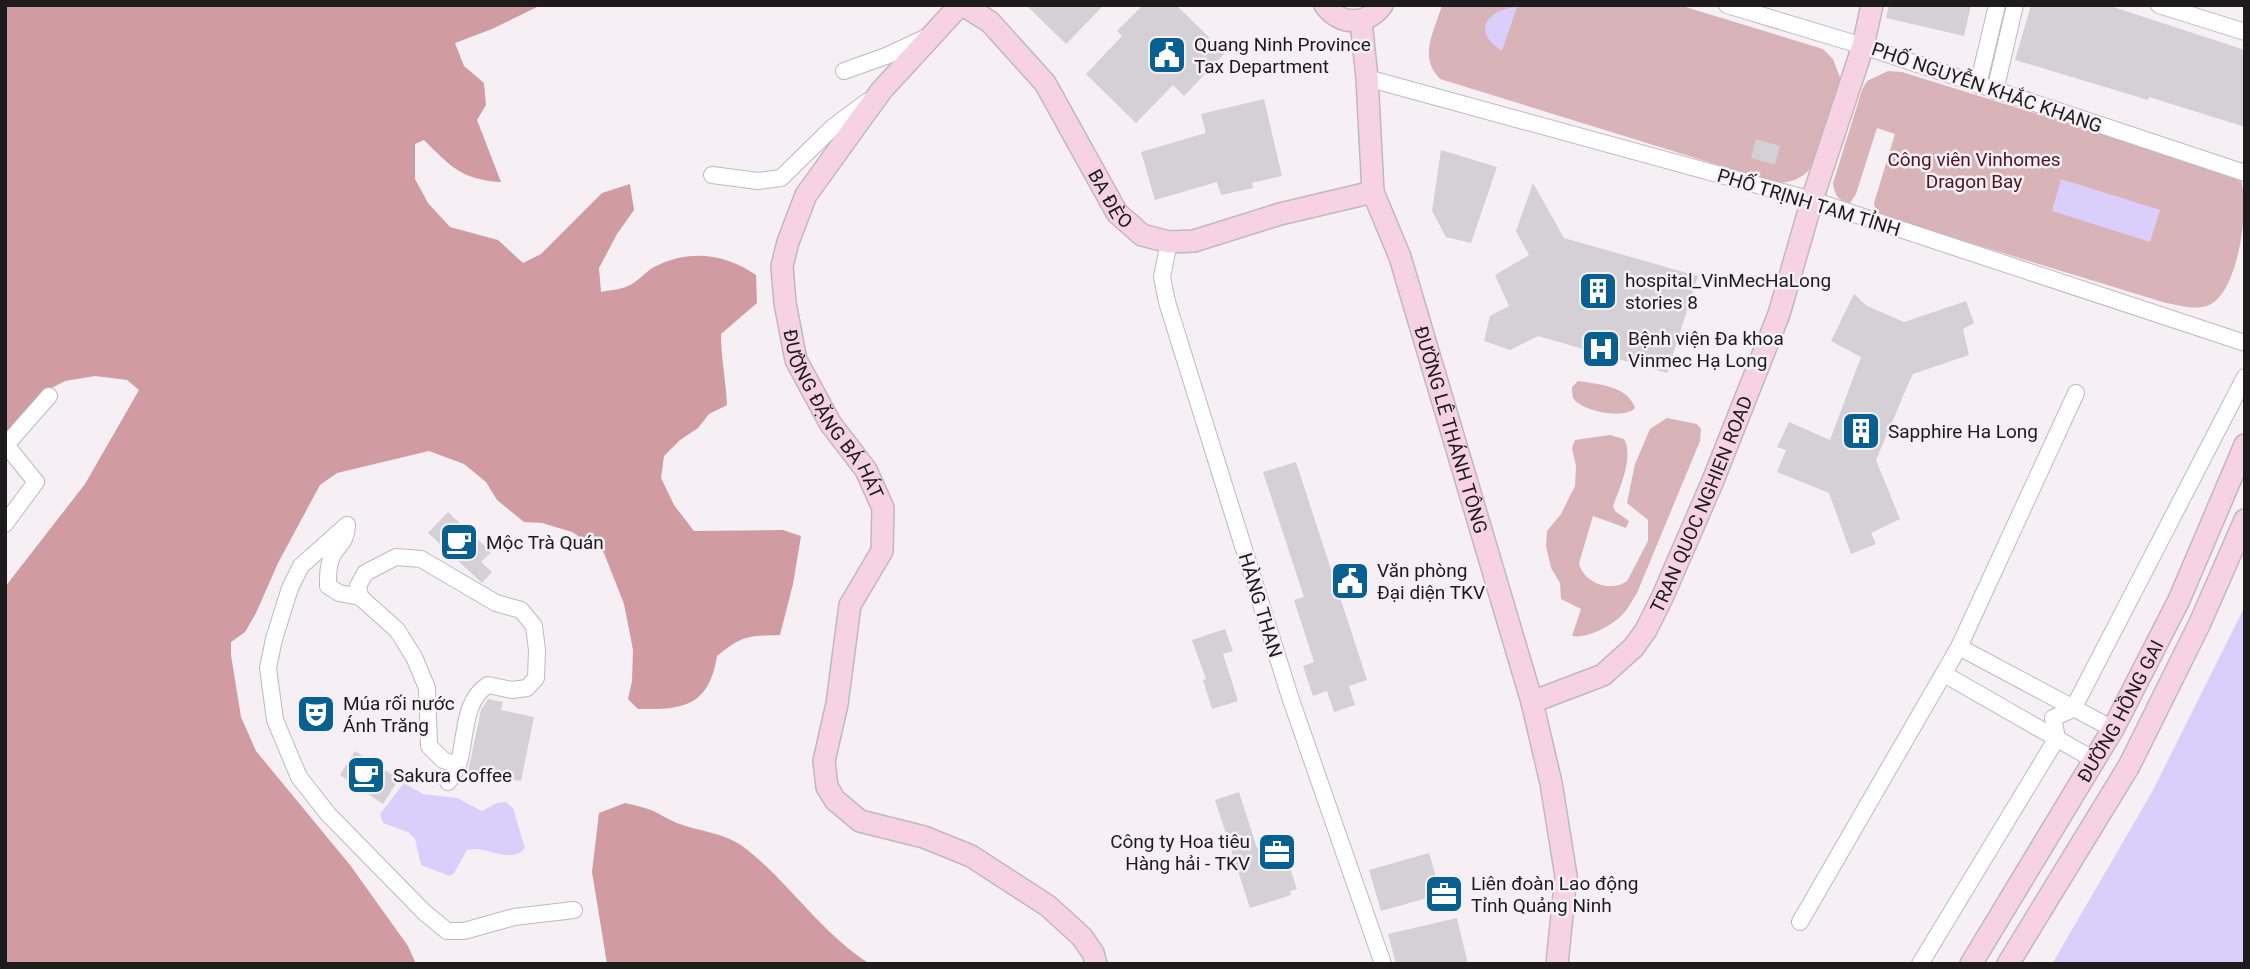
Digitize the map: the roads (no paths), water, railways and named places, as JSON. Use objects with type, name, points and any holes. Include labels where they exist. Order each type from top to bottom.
[{"type":"street","name":"ĐƯỜNG ĐẶNG BÁ HÁT","points":[[962,5],[881,91],[806,195],[782,266],[785,303],[796,360],[830,423],[866,470],[883,508],[882,551],[850,605],[836,704],[824,761],[827,787],[835,800],[860,821],[924,837],[971,856],[1048,906],[1082,937],[1093,953],[1096,964]]},
{"type":"street","name":"BA ĐÈO","points":[[962,5],[990,22],[1045,83],[1117,213],[1142,235],[1169,242],[1194,242],[1280,215],[1373,192]]},
{"type":"street","points":[[1325,5],[1342,20],[1370,17],[1382,5]]},
{"type":"street","name":"PHỐ NGUYỄN KHẮC KHANG","points":[[1727,5],[1863,46],[2245,173]]},
{"type":"street","name":"TRAN QUOC NGHIEN ROAD","points":[[1532,702],[1603,674],[1634,647],[1646,631],[1676,569],[1779,314],[1812,200],[1863,46],[1872,5]]},
{"type":"street","points":[[1978,85],[1997,5]]},
{"type":"street","points":[[1995,91],[2015,5]]},
{"type":"street","points":[[2159,5],[2245,32]]},
{"type":"street","name":"ĐƯỜNG LÊ THÁNH TÔNG","points":[[1361,20],[1373,192],[1400,257],[1532,702],[1551,783],[1566,876],[1557,964]]},
{"type":"street","points":[[844,71],[932,35]]},
{"type":"street","name":"PHỐ TRỊNH TAM TỈNH","points":[[1367,78],[1812,200],[2245,343]]},
{"type":"street","points":[[712,175],[758,181],[781,178],[833,127],[881,91]]},
{"type":"street","name":"HÀNG THAN","points":[[1169,242],[1162,277],[1167,302],[1290,696],[1383,964]]},
{"type":"street","points":[[1920,964],[2057,738],[2053,718],[2074,709],[2245,377]]},
{"type":"street","points":[[1800,922],[1959,647],[2076,393]]},
{"type":"street","points":[[5,524],[36,482],[6,445],[49,396]]},
{"type":"street","name":"ĐƯỜNG HỒNG GAI","points":[[1971,964],[2113,729],[2179,600],[2245,445]]},
{"type":"street","name":"ĐƯỜNG HỒNG GAI","points":[[2009,962],[2129,766],[2200,624],[2245,520]]},
{"type":"street","points":[[458,765],[443,760],[429,746],[427,688],[414,657],[397,630],[360,597],[340,593],[328,586],[328,570],[333,554],[345,541],[346,525],[301,566],[287,597],[268,668],[275,720],[299,777],[328,814],[424,912],[447,931],[464,931],[514,917],[574,911]]},
{"type":"street","points":[[360,597],[358,586],[365,573],[396,557],[421,559],[496,604],[522,610],[534,626],[536,678],[527,688],[512,690],[488,685],[482,689],[468,712],[458,765],[449,782]]},
{"type":"street","points":[[1959,647],[2113,729]]},
{"type":"street","points":[[1944,674],[2096,761]]},
{"type":"street","points":[[1983,946],[2009,962]]},
{"type":"place","name":"Quang Ninh Province Tax Department","points":[[1167,55]]},
{"type":"place","name":"hospital_VinMecHaLong stories 8","points":[[1598,291]]},
{"type":"place","name":"Bệnh viện Đa khoa Vinmec Hạ Long","points":[[1601,349]]},
{"type":"place","name":"Sapphire Ha Long","points":[[1861,431]]},
{"type":"place","name":"Mộc Trà Quán","points":[[459,542]]},
{"type":"place","name":"Văn phòng Đại diện TKV","points":[[1350,581]]},
{"type":"place","name":"Múa rối nước Ánh Trăng","points":[[316,714]]},
{"type":"place","name":"Sakura Coffee","points":[[366,775]]},
{"type":"place","name":"Công ty Hoa tiêu Hàng hải - TKV","points":[[1277,852]]},
{"type":"place","name":"Liên đoàn Lao động Tỉnh Quảng Ninh","points":[[1444,894]]},
{"type":"park label","name":"Công viên Vinhomes Dragon Bay","points":[[1974,170]]}]
